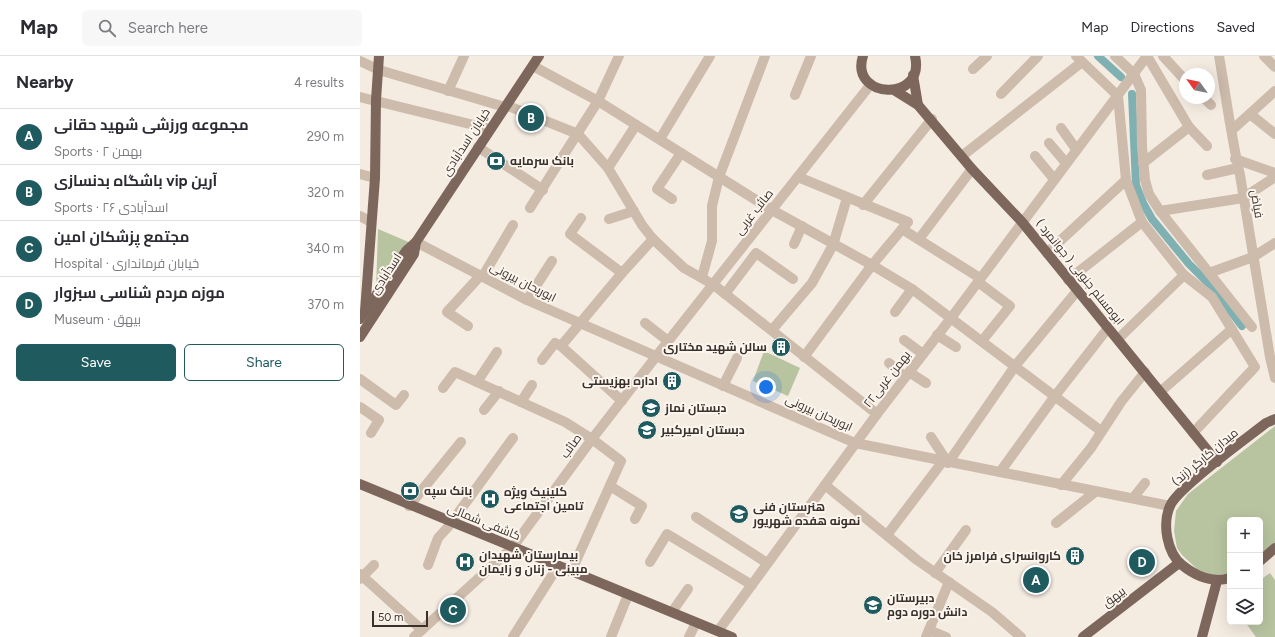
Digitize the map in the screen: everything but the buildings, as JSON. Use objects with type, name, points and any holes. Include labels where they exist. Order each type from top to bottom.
[{"type":"main road","points":[[363,315],[375,178],[376,100],[379,56]]},
{"type":"main road","name":"خیابان اسدآبادی","points":[[416,242],[539,56]]},
{"type":"main road","points":[[863,56],[863,73],[871,84]]},
{"type":"main road","points":[[894,90],[902,87],[913,75],[916,66],[915,56]]},
{"type":"main road","points":[[913,75],[918,104]]},
{"type":"main road","name":"ابومسلم جنوبی ( جوانمرد )","points":[[871,84],[882,90],[894,90],[918,104],[932,119],[972,168],[1022,222],[1077,291],[1145,372],[1216,462]]},
{"type":"main road","name":"اسدآبادی","points":[[363,315],[406,251],[416,242]]},
{"type":"main road","name":"اسدآبادی","points":[[360,337],[414,254],[416,242]]},
{"type":"main road","name":"میدان کارگر (زند)","points":[[1227,579],[1217,581],[1193,574],[1179,563],[1168,543],[1166,523],[1170,506],[1183,490],[1216,462],[1266,423],[1275,419]]},
{"type":"main road","name":"کاشفی شمالی","points":[[360,484],[510,550],[558,566],[732,637]]},
{"type":"main road","points":[[1263,558],[1275,548]]},
{"type":"main road","name":"بیهق","points":[[1083,637],[1179,563]]},
{"type":"main road","points":[[1202,637],[1217,581]]},
{"type":"street","points":[[448,91],[464,56]]},
{"type":"street","points":[[530,208],[543,190],[598,101],[619,56]]},
{"type":"street","points":[[660,139],[710,56]]},
{"type":"street","points":[[702,277],[712,241],[712,206],[719,177],[765,56]]},
{"type":"street","points":[[795,95],[811,56]]},
{"type":"street","points":[[973,69],[987,56]]},
{"type":"street","points":[[1001,94],[1038,56]]},
{"type":"street","points":[[1115,56],[1134,74],[1141,90],[1143,163],[1148,194],[1252,327]]},
{"type":"street","points":[[1147,56],[1190,127],[1207,146]]},
{"type":"street","name":"۲۲بهمن غربی","points":[[718,631],[877,414],[951,318],[1147,56]]},
{"type":"street","points":[[1163,56],[1179,73]]},
{"type":"street","name":"فیاض","points":[[1219,56],[1275,378]]},
{"type":"street","points":[[1264,56],[1275,67]]},
{"type":"street","points":[[962,156],[1079,59],[1118,96],[1126,180],[1142,222],[1184,275],[1212,297],[1255,367],[1193,433]]},
{"type":"street","points":[[360,61],[379,70],[448,91],[505,106],[578,134],[608,168],[642,226],[653,239],[684,268],[714,285],[877,414]]},
{"type":"street","points":[[533,66],[598,101],[772,210],[833,245],[872,265],[912,289],[1101,431]]},
{"type":"street","name":"صائب غربی","points":[[657,356],[871,84]]},
{"type":"street","points":[[1232,130],[1275,91]]},
{"type":"street","points":[[360,97],[490,129]]},
{"type":"street","points":[[1250,114],[1275,134]]},
{"type":"street","points":[[863,205],[932,119]]},
{"type":"street","points":[[608,168],[636,125]]},
{"type":"street","points":[[1143,163],[1190,127]]},
{"type":"street","points":[[1061,128],[1076,149]]},
{"type":"street","points":[[1049,143],[1066,163]]},
{"type":"street","points":[[478,147],[543,190]]},
{"type":"street","points":[[672,199],[657,189],[681,153]]},
{"type":"street","points":[[1035,156],[1054,179]]},
{"type":"street","points":[[1207,175],[1237,163],[1275,173]]},
{"type":"street","points":[[919,239],[972,168]]},
{"type":"street","points":[[360,174],[375,178]]},
{"type":"street","points":[[798,177],[863,205],[905,226],[919,239],[979,280],[1010,306],[982,341]]},
{"type":"street","points":[[1160,211],[1243,198],[1275,177]]},
{"type":"street","points":[[1047,253],[1126,180]]},
{"type":"street","points":[[772,330],[812,283],[833,245],[847,198]]},
{"type":"street","points":[[609,219],[634,211]]},
{"type":"street","points":[[360,216],[371,222]]},
{"type":"street","points":[[581,218],[570,234],[622,273]]},
{"type":"street","points":[[1068,280],[1142,222]]},
{"type":"street","points":[[468,326],[447,312],[482,276],[513,225]]},
{"type":"street","points":[[794,244],[802,226]]},
{"type":"street","points":[[804,356],[872,265],[905,226]]},
{"type":"street","points":[[561,346],[622,273],[653,239]]},
{"type":"street","name":"ابوریحان بیرونی","points":[[416,242],[527,300],[855,444],[1170,506]]},
{"type":"street","points":[[1209,273],[1253,257],[1275,244]]},
{"type":"street","points":[[725,294],[756,253],[793,279]]},
{"type":"street","points":[[527,300],[552,261]]},
{"type":"street","points":[[1118,339],[1184,275]]},
{"type":"street","points":[[895,312],[912,289]]},
{"type":"street","points":[[887,535],[945,462],[1015,366],[1077,291]]},
{"type":"street","points":[[645,322],[668,341]]},
{"type":"street","points":[[1000,472],[1055,396],[1108,328]]},
{"type":"street","points":[[1160,392],[1232,329]]},
{"type":"street","points":[[937,335],[956,347]]},
{"type":"street","points":[[904,340],[923,354]]},
{"type":"street","points":[[542,360],[555,343],[561,346],[622,401]]},
{"type":"street","points":[[477,382],[497,352]]},
{"type":"street","name":"صائب","points":[[414,637],[510,550],[592,439],[657,356]]},
{"type":"street","points":[[722,386],[737,358]]},
{"type":"street","points":[[889,363],[926,383]]},
{"type":"street","points":[[443,388],[455,372],[565,422],[592,439],[621,461],[572,572]]},
{"type":"street","points":[[1061,485],[1091,448],[1101,431],[1145,372]]},
{"type":"street","points":[[360,379],[396,405],[404,395]]},
{"type":"street","points":[[521,402],[532,385]]},
{"type":"street","points":[[484,410],[499,392]]},
{"type":"street","points":[[360,408],[379,420],[371,433]]},
{"type":"street","points":[[931,437],[945,462]]},
{"type":"street","points":[[428,565],[438,538],[451,523],[513,438]]},
{"type":"street","points":[[409,506],[461,442]]},
{"type":"street","points":[[1133,498],[1145,483]]},
{"type":"street","points":[[825,485],[935,573],[992,612],[1021,637]]},
{"type":"street","points":[[610,486],[642,506],[635,519]]},
{"type":"street","points":[[1056,523],[1095,492]]},
{"type":"street","points":[[696,517],[767,563]]},
{"type":"street","points":[[935,573],[966,530]]},
{"type":"street","points":[[650,562],[667,534],[752,585]]},
{"type":"street","points":[[374,565],[361,576],[422,630]]},
{"type":"street","points":[[513,637],[558,566]]},
{"type":"street","points":[[946,637],[928,634],[949,582]]},
{"type":"street","points":[[672,612],[688,589]]},
{"type":"street","points":[[612,637],[628,595]]},
{"type":"street","points":[[690,637],[696,623]]},
{"type":"green space","points":[[378,229],[411,243],[376,290]]},
{"type":"green space","points":[[764,351],[800,368],[788,396],[753,381]]},
{"type":"green space","points":[[1275,426],[1275,543],[1263,553],[1263,517],[1227,517],[1227,574],[1209,575],[1197,569],[1182,555],[1177,548],[1174,531],[1176,511],[1188,494]]},
{"type":"green space","points":[[1270,573],[1275,580],[1275,637],[1256,637],[1247,625],[1263,625],[1263,578]]},
{"type":"waterway","points":[[1098,56],[1121,77]]},
{"type":"waterway","points":[[1132,94],[1136,185],[1143,203],[1152,219],[1189,264],[1214,289],[1242,326]]},
{"type":"place","name":"باشگاه بدنسازی vip آرین","points":[[531,118]]},
{"type":"place","name":"بانک سرمایه","points":[[496,161]]},
{"type":"place","name":"سالن شهید مختاری","points":[[781,347]]},
{"type":"place","name":"اداره بهزیستی","points":[[672,381]]},
{"type":"place","name":"دبستان نماز","points":[[651,408]]},
{"type":"place","name":"دبستان امیرکبیر","points":[[647,430]]},
{"type":"place","name":"بانک سپه","points":[[410,491]]},
{"type":"place","name":"کلینیک ویژه تامین اجتماعی","points":[[490,499]]},
{"type":"place","name":"هنرستان فنی نمونه هفده شهریور","points":[[739,514]]},
{"type":"place","name":"کاروانسرای فرامرز خان","points":[[1075,556]]},
{"type":"place","name":"بیمارستان شهیدان مبینی - زنان و زایمان","points":[[465,562]]},
{"type":"place","name":"موزه مردم شناسی سبزوار","points":[[1142,562]]},
{"type":"place","name":"مجموعه ورزشی شهید حقانی","points":[[1036,580]]},
{"type":"place","name":"دبیرستان دانش دوره دوم","points":[[873,605]]},
{"type":"place","name":"مجتمع پزشکان امین","points":[[453,610]]}]
